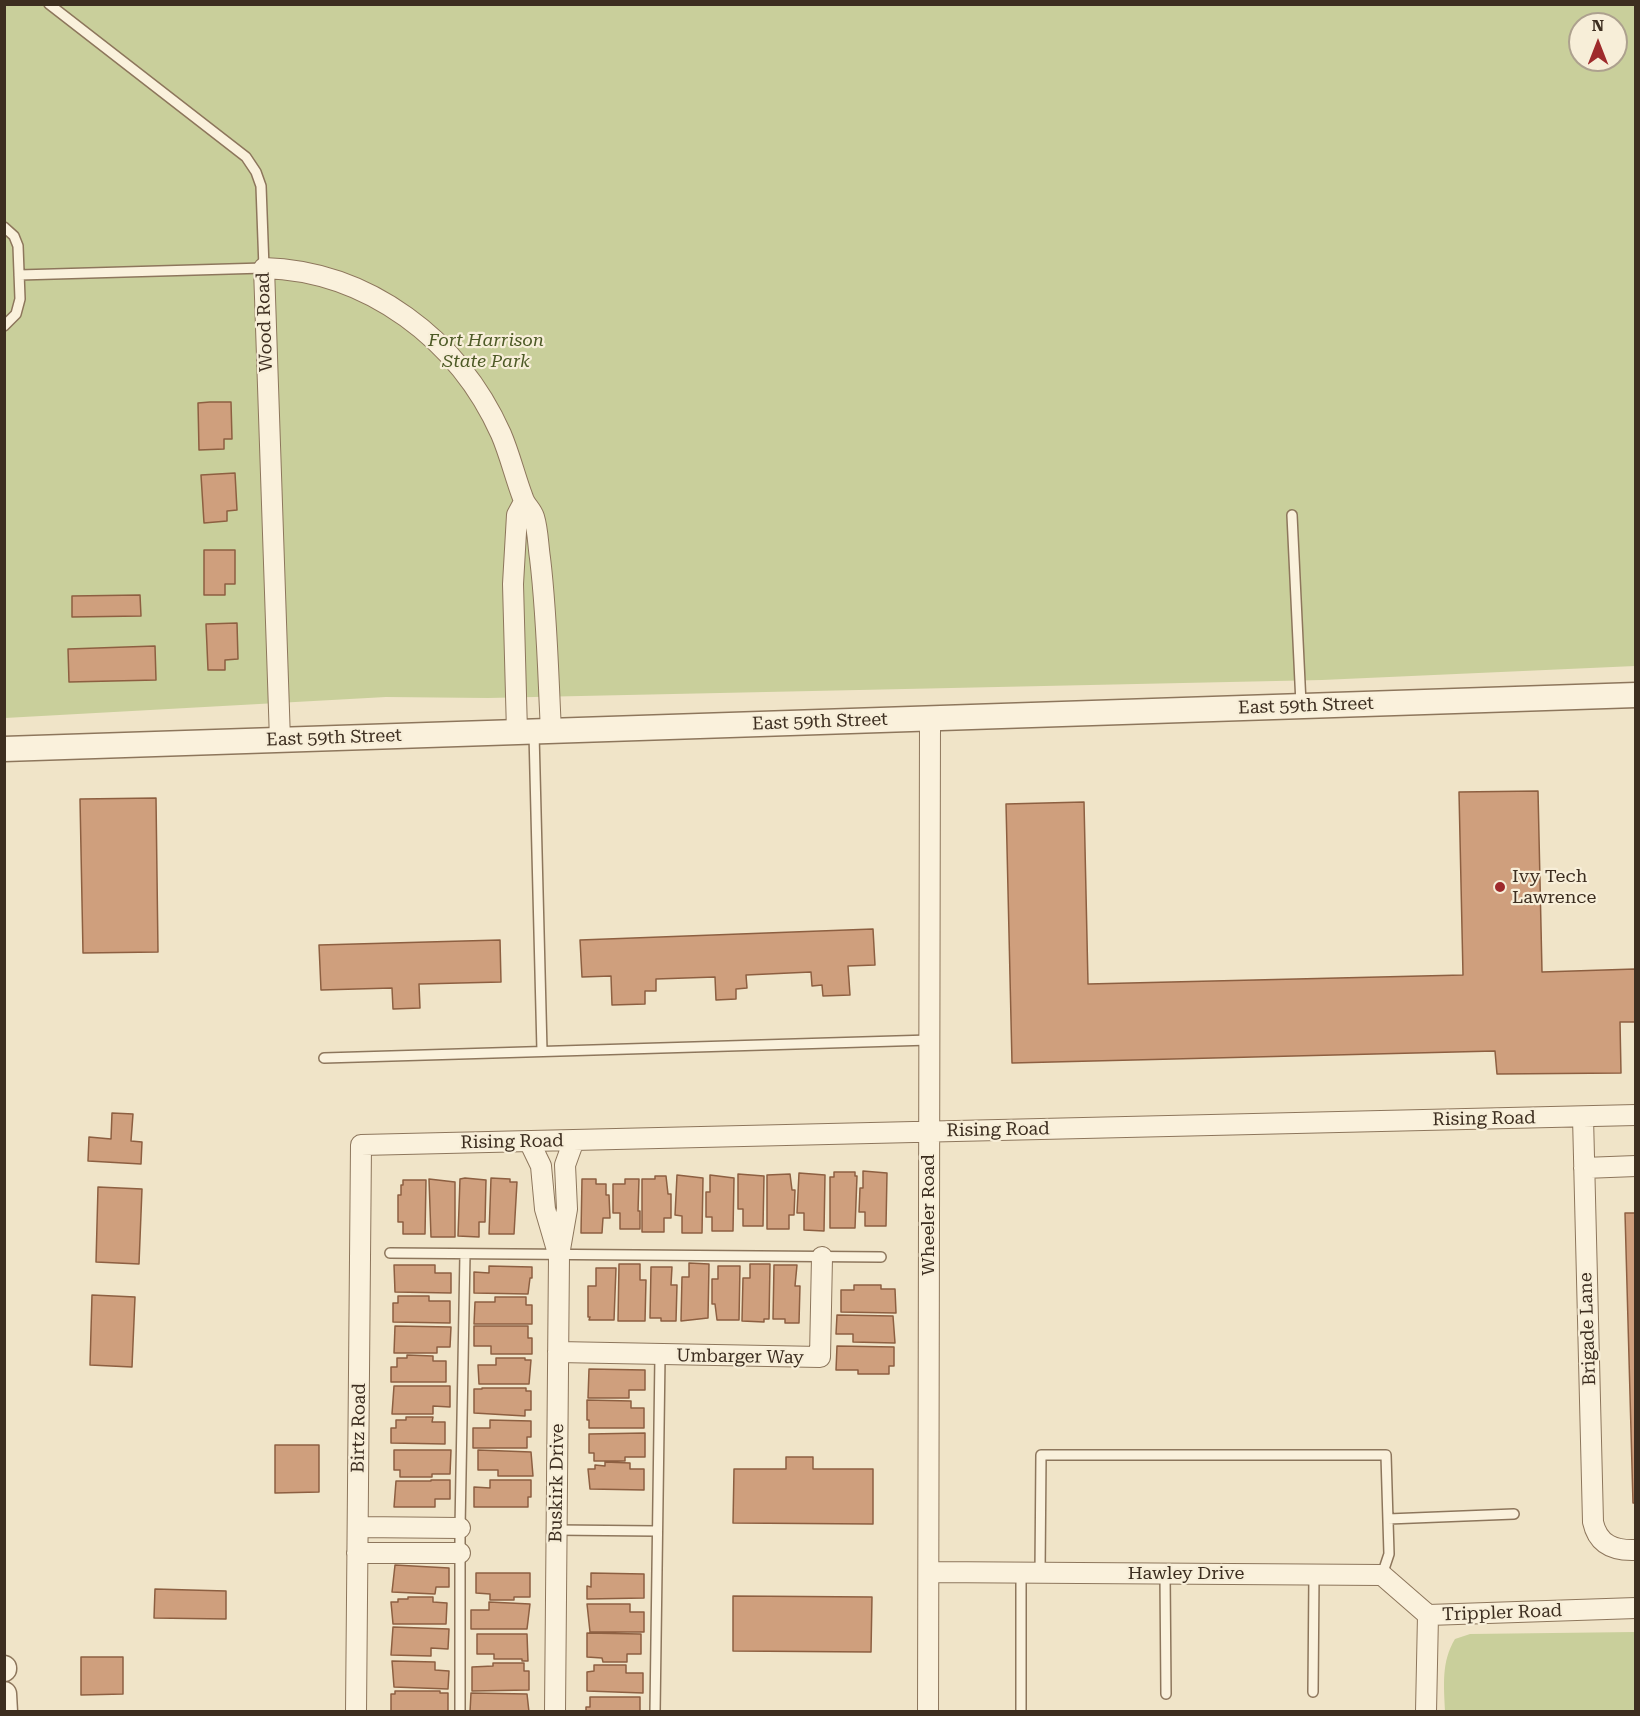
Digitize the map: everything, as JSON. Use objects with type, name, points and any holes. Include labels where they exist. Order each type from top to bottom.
[{"type":"street","points":[[264,268],[309,273],[392,306],[432,336],[459,366],[492,417],[513,465],[524,502],[534,516],[543,586],[534,731]]},
{"type":"street","name":"Wood Road","points":[[264,268],[280,740]]},
{"type":"street","points":[[524,502],[518,515],[513,584],[534,731]]},
{"type":"street","name":"East 59th Street","points":[[4,749],[1635,695]]},
{"type":"street","name":"Wheeler Road","points":[[928,1712],[930,718]]},
{"type":"street","name":"Rising Road","points":[[361,1145],[1635,1115]]},
{"type":"street","name":"Brigade Lane","points":[[1583,1117],[1593,1522],[1600,1539],[1611,1548],[1622,1551],[1635,1550]]},
{"type":"street","name":"Buskirk Drive","points":[[555,1712],[559,1255],[567,1209],[565,1165],[574,1140]]},
{"type":"street","name":"Buskirk Drive","points":[[529,1141],[542,1166],[545,1209],[559,1255]]},
{"type":"street","name":"Birtz Road","points":[[356,1712],[361,1145]]},
{"type":"street","points":[[1584,1168],[1635,1166]]},
{"type":"street","name":"Umbarger Way","points":[[558,1352],[660,1356],[820,1357],[822,1257]]},
{"type":"street","points":[[358,1527],[460,1528]]},
{"type":"street","points":[[357,1553],[460,1553]]},
{"type":"street","name":"Hawley Drive","points":[[929,1572],[1382,1575]]},
{"type":"street","points":[[1382,1575],[1428,1615]]},
{"type":"street","name":"Trippler Road","points":[[1426,1712],[1428,1615],[1635,1608]]},
{"type":"street","points":[[4,1694],[5,1712]]},
{"type":"lane","name":"Wood Road","points":[[49,4],[246,157],[256,172],[261,186],[264,268]]},
{"type":"lane","points":[[4,227],[14,236],[18,246],[19,275],[18,308],[14,318],[4,326]]},
{"type":"lane","points":[[19,275],[264,268]]},
{"type":"lane","points":[[1292,515],[1301,706]]},
{"type":"lane","points":[[534,731],[542,1051]]},
{"type":"lane","points":[[324,1058],[930,1040]]},
{"type":"lane","points":[[390,1253],[881,1257]]},
{"type":"lane","points":[[460,1712],[460,1528],[465,1254]]},
{"type":"lane","points":[[654,1712],[660,1356]]},
{"type":"lane","points":[[1021,1712],[1030,1573],[1041,1455],[1386,1455],[1389,1554],[1382,1575]]},
{"type":"lane","points":[[1388,1519],[1514,1514]]},
{"type":"lane","points":[[556,1530],[656,1531]]},
{"type":"lane","points":[[1165,1574],[1166,1694]]},
{"type":"lane","points":[[1313,1692],[1314,1575]]},
{"type":"green space","name":"Fort Harrison State Park","points":[[5,5],[1635,5],[1635,666],[1322,680],[488,698],[386,697],[5,718]]},
{"type":"green space","points":[[1635,1632],[1635,1711],[1445,1711],[1445,1665],[1455,1639],[1470,1634]]},
{"type":"building","points":[[231,402],[232,439],[224,439],[224,449],[199,450],[198,403]]},
{"type":"building","points":[[235,473],[237,510],[227,511],[227,521],[204,523],[201,475]]},
{"type":"building","points":[[204,550],[235,550],[235,584],[225,584],[225,595],[204,595]]},
{"type":"building","points":[[140,595],[141,616],[72,617],[72,596]]},
{"type":"building","points":[[237,623],[238,659],[225,660],[225,670],[208,670],[206,624]]},
{"type":"building","points":[[155,646],[156,680],[69,682],[68,649]]},
{"type":"building","name":"Ivy Tech Lawrence","points":[[1538,791],[1542,972],[1635,969],[1636,1022],[1620,1022],[1621,1073],[1497,1074],[1495,1051],[1012,1063],[1006,804],[1084,802],[1088,984],[1463,975],[1459,792]]},
{"type":"building","points":[[156,798],[158,952],[83,953],[80,799]]},
{"type":"building","points":[[873,929],[875,965],[848,966],[850,995],[823,996],[822,985],[812,986],[811,972],[746,975],[747,988],[736,989],[736,999],[716,1000],[715,977],[656,979],[656,991],[645,991],[645,1004],[612,1005],[611,976],[582,977],[580,940]]},
{"type":"building","points":[[500,940],[501,982],[419,984],[420,1008],[393,1009],[392,988],[321,990],[319,945]]},
{"type":"building","points":[[112,1113],[133,1114],[131,1141],[142,1142],[141,1164],[88,1161],[89,1137],[111,1139]]},
{"type":"building","points":[[863,1171],[887,1173],[886,1226],[865,1226],[865,1212],[859,1212]]},
{"type":"building","points":[[834,1172],[855,1172],[857,1176],[855,1228],[830,1228],[830,1177],[834,1177]]},
{"type":"building","points":[[799,1173],[825,1175],[824,1231],[804,1230],[804,1213],[797,1213]]},
{"type":"building","points":[[738,1174],[764,1176],[763,1226],[743,1226],[743,1209],[738,1209]]},
{"type":"building","points":[[790,1174],[792,1190],[795,1190],[794,1215],[789,1215],[789,1229],[767,1229],[767,1175]]},
{"type":"building","points":[[677,1175],[703,1178],[702,1233],[682,1233],[682,1216],[675,1215]]},
{"type":"building","points":[[710,1175],[734,1178],[733,1231],[712,1231],[712,1217],[706,1217],[706,1192],[710,1192]]},
{"type":"building","points":[[655,1176],[666,1176],[668,1194],[671,1194],[671,1218],[664,1218],[664,1232],[642,1232],[642,1179],[655,1179]]},
{"type":"building","points":[[491,1178],[510,1179],[510,1182],[517,1182],[514,1234],[489,1234]]},
{"type":"building","points":[[429,1179],[455,1182],[455,1237],[431,1237]]},
{"type":"building","points":[[460,1179],[486,1180],[485,1222],[479,1222],[479,1237],[458,1236]]},
{"type":"building","points":[[582,1179],[596,1179],[596,1184],[606,1184],[610,1218],[603,1218],[602,1233],[581,1233]]},
{"type":"building","points":[[625,1179],[639,1179],[640,1229],[620,1229],[620,1213],[613,1213],[613,1184],[625,1184]]},
{"type":"building","points":[[403,1180],[426,1180],[425,1234],[403,1234],[403,1222],[398,1222],[398,1195],[401,1195]]},
{"type":"building","points":[[98,1187],[142,1189],[139,1264],[96,1262]]},
{"type":"building","points":[[1625,1213],[1636,1213],[1636,1503],[1633,1503]]},
{"type":"building","points":[[689,1263],[709,1264],[708,1318],[681,1321],[682,1277],[689,1277]]},
{"type":"building","points":[[619,1264],[640,1264],[640,1280],[646,1280],[645,1321],[618,1321]]},
{"type":"building","points":[[750,1264],[770,1264],[769,1319],[764,1319],[764,1322],[742,1321],[743,1278],[750,1278]]},
{"type":"building","points":[[394,1265],[435,1265],[435,1273],[451,1273],[451,1293],[395,1292]]},
{"type":"building","points":[[774,1265],[797,1265],[795,1286],[800,1286],[799,1323],[785,1323],[785,1319],[773,1319]]},
{"type":"building","points":[[489,1266],[532,1267],[528,1294],[474,1293],[474,1272],[489,1273]]},
{"type":"building","points":[[718,1266],[740,1266],[739,1320],[717,1320],[715,1304],[712,1304],[712,1279],[718,1279]]},
{"type":"building","points":[[651,1267],[672,1267],[671,1285],[677,1285],[676,1321],[650,1318]]},
{"type":"building","points":[[596,1268],[616,1268],[614,1320],[589,1320],[588,1286],[596,1286]]},
{"type":"building","points":[[854,1285],[881,1285],[881,1289],[895,1289],[896,1313],[841,1312],[841,1290],[854,1290]]},
{"type":"building","points":[[92,1295],[135,1297],[132,1367],[90,1365]]},
{"type":"building","points":[[398,1296],[429,1296],[429,1301],[450,1301],[450,1323],[393,1322],[393,1303],[398,1303]]},
{"type":"building","points":[[495,1297],[526,1297],[526,1305],[532,1305],[532,1324],[474,1324],[475,1302],[495,1302]]},
{"type":"building","points":[[837,1315],[893,1316],[895,1343],[853,1342],[853,1334],[836,1334]]},
{"type":"building","points":[[395,1326],[451,1327],[450,1347],[437,1347],[437,1353],[394,1353]]},
{"type":"building","points":[[474,1326],[528,1326],[528,1338],[532,1338],[532,1354],[491,1354],[491,1346],[474,1346]]},
{"type":"building","points":[[837,1346],[894,1347],[894,1366],[889,1366],[889,1374],[858,1374],[858,1370],[836,1370]]},
{"type":"building","points":[[407,1355],[433,1356],[433,1361],[446,1361],[446,1382],[391,1382],[391,1367],[397,1367],[397,1358],[407,1358]]},
{"type":"building","points":[[496,1358],[531,1360],[529,1384],[479,1384],[478,1365],[496,1365]]},
{"type":"building","points":[[589,1369],[645,1370],[645,1390],[629,1390],[629,1398],[588,1398]]},
{"type":"building","points":[[394,1386],[450,1386],[450,1407],[433,1406],[433,1414],[392,1414]]},
{"type":"building","points":[[526,1388],[526,1391],[531,1391],[531,1410],[525,1410],[525,1416],[474,1413],[474,1389]]},
{"type":"building","points":[[587,1400],[631,1401],[631,1408],[644,1408],[644,1428],[589,1428]]},
{"type":"building","points":[[406,1417],[433,1417],[432,1422],[445,1422],[445,1444],[391,1443],[391,1428],[396,1428],[396,1420],[406,1420]]},
{"type":"building","points":[[490,1420],[531,1421],[531,1437],[527,1437],[527,1448],[473,1448],[473,1428],[490,1428]]},
{"type":"building","points":[[645,1433],[645,1457],[625,1457],[625,1461],[594,1461],[594,1453],[589,1453],[589,1434]]},
{"type":"building","points":[[275,1445],[319,1445],[319,1492],[275,1493]]},
{"type":"building","points":[[394,1450],[451,1450],[450,1474],[432,1474],[432,1477],[400,1477],[400,1470],[394,1470]]},
{"type":"building","points":[[478,1450],[531,1452],[533,1476],[498,1476],[498,1470],[478,1470]]},
{"type":"building","points":[[786,1457],[813,1457],[813,1469],[873,1469],[873,1524],[733,1523],[734,1469],[786,1469]]},
{"type":"building","points":[[605,1462],[630,1463],[630,1469],[644,1469],[644,1490],[590,1489],[588,1469],[595,1469],[595,1465],[605,1466]]},
{"type":"building","points":[[450,1480],[450,1499],[435,1499],[435,1507],[394,1507],[396,1481]]},
{"type":"building","points":[[490,1480],[531,1480],[531,1497],[528,1497],[528,1507],[474,1507],[474,1487],[490,1488]]},
{"type":"building","points":[[395,1565],[449,1568],[449,1587],[436,1587],[435,1594],[392,1592]]},
{"type":"building","points":[[476,1573],[530,1573],[530,1597],[490,1600],[490,1594],[476,1593]]},
{"type":"building","points":[[591,1573],[644,1574],[644,1598],[587,1599],[587,1586],[591,1587]]},
{"type":"building","points":[[155,1589],[226,1591],[226,1619],[154,1618]]},
{"type":"building","points":[[733,1596],[872,1597],[871,1652],[733,1651]]},
{"type":"building","points":[[408,1597],[433,1597],[433,1602],[447,1603],[446,1624],[393,1624],[391,1602],[398,1602],[398,1599],[408,1599]]},
{"type":"building","points":[[489,1602],[530,1604],[527,1629],[471,1629],[471,1610],[489,1610]]},
{"type":"building","points":[[587,1604],[630,1604],[630,1612],[644,1612],[644,1632],[590,1632]]},
{"type":"building","points":[[393,1627],[449,1629],[448,1649],[431,1648],[431,1656],[391,1655]]},
{"type":"building","points":[[587,1633],[641,1634],[641,1654],[627,1654],[627,1662],[603,1662],[602,1658],[587,1657]]},
{"type":"building","points":[[477,1634],[527,1634],[528,1661],[494,1659],[494,1654],[477,1654]]},
{"type":"building","points":[[81,1657],[123,1657],[123,1694],[81,1695]]},
{"type":"building","points":[[392,1661],[435,1662],[435,1670],[449,1671],[448,1689],[394,1687]]},
{"type":"building","points":[[493,1663],[524,1663],[524,1671],[529,1671],[529,1690],[472,1691],[472,1667],[493,1666]]},
{"type":"building","points":[[594,1665],[626,1665],[626,1673],[643,1673],[643,1693],[587,1691],[587,1672],[594,1671]]},
{"type":"building","points":[[395,1691],[448,1693],[448,1712],[391,1712],[391,1694],[395,1694]]},
{"type":"building","points":[[471,1693],[527,1694],[529,1712],[470,1712]]},
{"type":"building","points":[[590,1697],[640,1697],[640,1712],[586,1712],[586,1707],[590,1707]]},
{"type":"place","name":"Ivy Tech Lawrence","points":[[1500,887]]}]
